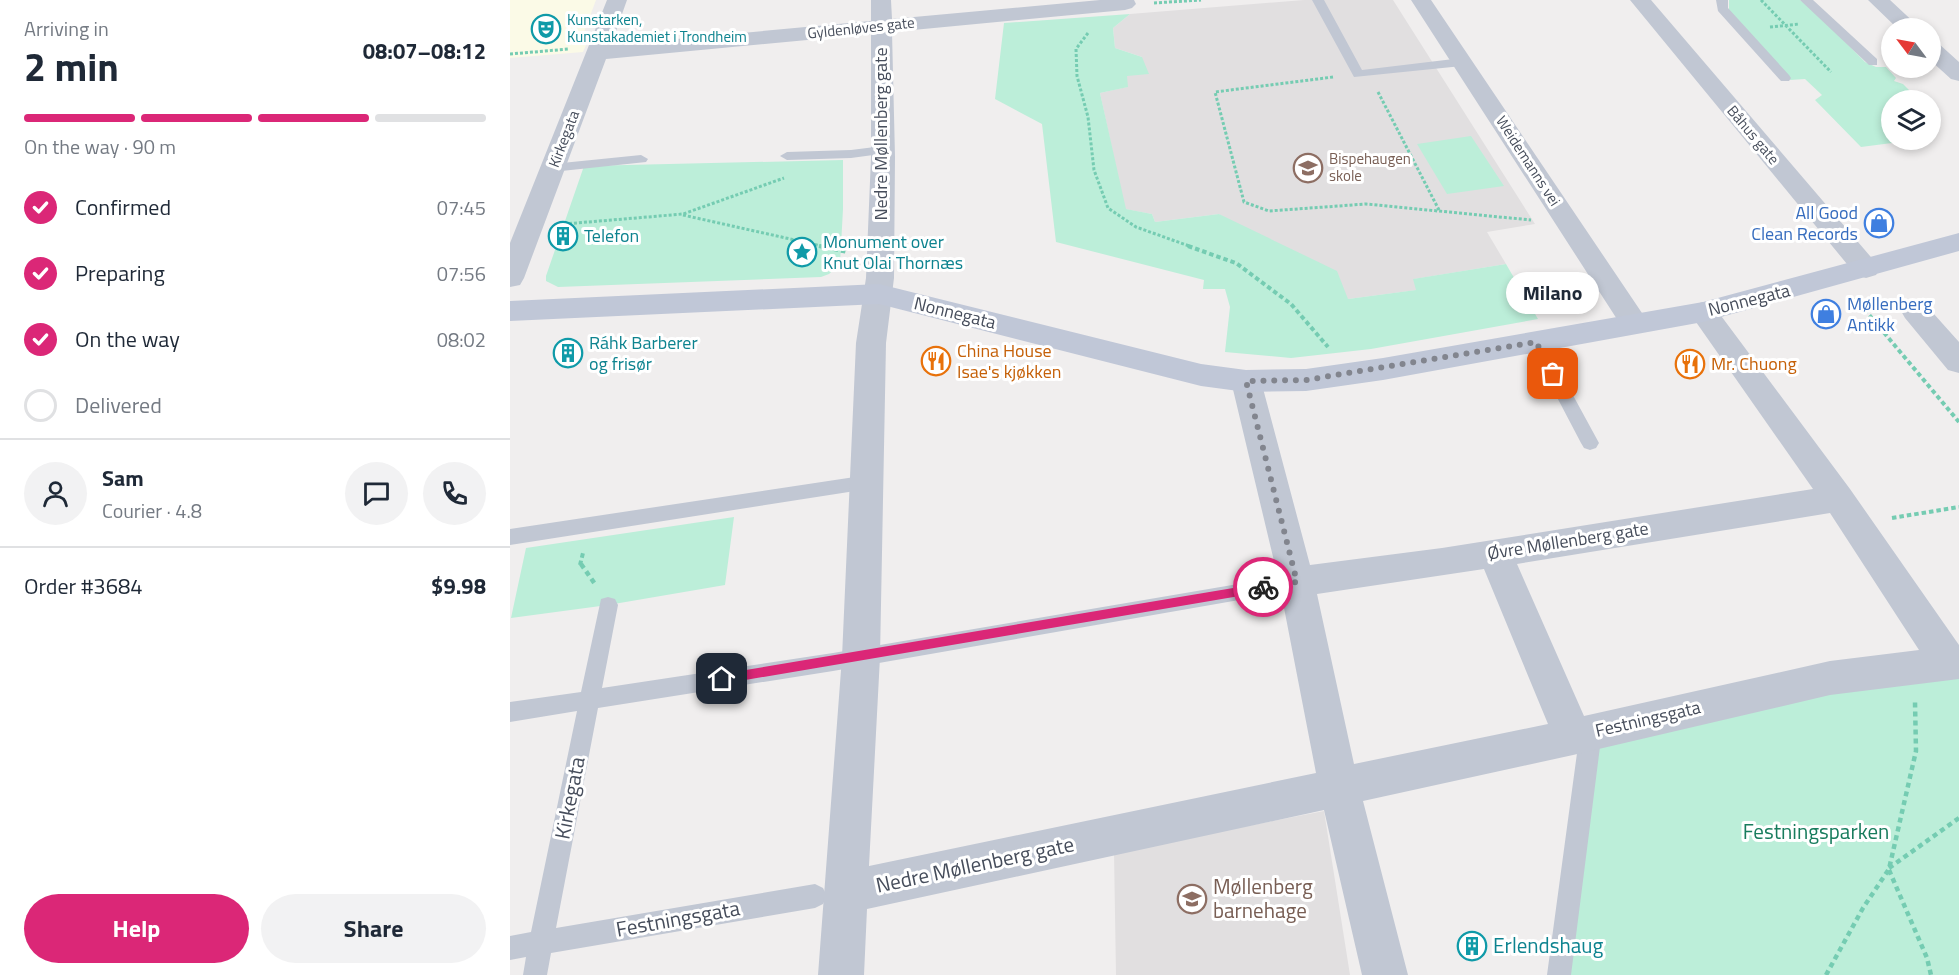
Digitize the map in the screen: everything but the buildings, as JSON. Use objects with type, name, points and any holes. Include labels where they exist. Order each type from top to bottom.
[{"type":"street","name":"Kirkegata","points":[[510,278],[616,0]]},
{"type":"street","name":"Nedre Møllenberg gate","points":[[841,975],[832,894],[861,657],[871,343],[879,294],[883,150],[881,0]]},
{"type":"street","name":"Weidemanns vei","points":[[1421,0],[1634,323]]},
{"type":"street","name":"Båhus gate","points":[[1640,0],[1866,269]]},
{"type":"street","points":[[1878,0],[1898,18]]},
{"type":"street","name":"Gyldenløves gate","points":[[597,53],[1124,2]]},
{"type":"street","points":[[1941,58],[1959,74]]},
{"type":"street","name":"Nonnegata","points":[[510,311],[879,294],[1201,375],[1246,381],[1306,380],[1704,312],[1959,242]]},
{"type":"street","points":[[1914,311],[1959,362]]},
{"type":"street","points":[[1704,312],[1846,511],[1941,664]]},
{"type":"street","points":[[1246,381],[1297,582],[1339,787],[1385,975]]},
{"type":"street","name":"Øvre Møllenberg gate","points":[[1297,582],[1495,553],[1846,511]]},
{"type":"street","points":[[1495,553],[1582,734]]},
{"type":"street","name":"Festningsgata","points":[[1339,787],[1830,678],[1941,664]]},
{"type":"street","name":"Nedre Møllenberg gate","points":[[832,894],[1339,787]]},
{"type":"lane","points":[[1318,0],[1363,73],[1462,62]]},
{"type":"lane","points":[[1722,0],[1722,9],[1785,78]]},
{"type":"lane","points":[[1806,0],[1873,62]]},
{"type":"lane","points":[[786,156],[851,154],[883,150]]},
{"type":"lane","points":[[552,168],[641,159]]},
{"type":"lane","points":[[1536,342],[1590,442]]},
{"type":"lane","points":[[510,537],[868,482]]},
{"type":"lane","points":[[510,712],[861,657],[1297,582]]},
{"type":"lane","name":"Kirkegata","points":[[535,975],[608,605]]},
{"type":"lane","points":[[1559,975],[1582,734]]},
{"type":"lane","name":"Festningsgata","points":[[542,942],[832,894]]},
{"type":"lane","points":[[510,948],[542,942]]},
{"type":"path","points":[[1201,0],[1124,2],[1108,12],[1092,27],[1076,49],[1077,76],[1088,117],[1094,170],[1108,208],[1136,227],[1236,262],[1291,304],[1330,350]]},
{"type":"path","points":[[1761,0],[1831,72]]},
{"type":"path","points":[[1774,26],[1796,24]]},
{"type":"path","points":[[510,54],[570,49]]},
{"type":"path","points":[[1440,211],[1363,73],[1215,92],[1244,202],[1269,211],[1366,204],[1440,211],[1538,219]]},
{"type":"path","points":[[558,225],[683,214],[792,176]]},
{"type":"path","points":[[683,214],[847,252]]},
{"type":"path","points":[[1848,291],[1959,422]]},
{"type":"path","points":[[1846,511],[1959,507]]},
{"type":"path","points":[[591,526],[580,566],[602,593],[608,605]]},
{"type":"path","points":[[1931,975],[1927,958],[1889,869],[1916,751],[1941,664]]},
{"type":"path","points":[[1826,975],[1863,908],[1889,869],[1959,818]]},
{"type":"shaded area","points":[[510,0],[596,0],[584,32],[590,36],[583,52],[510,58]]},
{"type":"shaded area","name":"Bispehaugen skole","points":[[1304,0],[1393,0],[1535,224],[1487,232],[1506,264],[1414,279],[1417,290],[1348,299],[1219,214],[1155,222],[1152,214],[1125,209],[1100,93],[1127,87],[1127,76],[1142,57],[1115,48],[1113,28],[1130,14]]},
{"type":"shaded area","points":[[1324,811],[1350,975],[1116,975],[1114,852]]},
{"type":"green space","points":[[1729,0],[1800,0],[1814,10],[1865,62],[1881,67],[1881,78],[1896,78],[1894,81],[1903,84],[1909,90],[1881,90],[1881,144],[1861,147],[1815,100],[1822,95],[1805,79],[1790,80],[1729,10]]},
{"type":"green space","points":[[1130,14],[1113,28],[1115,48],[1142,57],[1149,74],[1127,76],[1128,87],[1100,93],[1126,209],[1152,214],[1155,222],[1219,214],[1337,271],[1348,299],[1416,290],[1413,279],[1506,264],[1538,319],[1371,349],[1291,358],[1225,352],[1230,307],[1225,289],[1203,289],[1204,280],[1056,242],[1042,124],[995,99],[1004,23]]},
{"type":"green space","points":[[1471,136],[1504,186],[1447,194],[1417,144]]},
{"type":"green space","points":[[843,160],[840,264],[829,274],[821,277],[558,287],[546,281],[584,166]]},
{"type":"green space","points":[[734,517],[725,585],[608,605],[511,618],[526,548]]},
{"type":"green space","name":"Festningsparken","points":[[1959,663],[1959,975],[1559,975],[1591,731]]},
{"type":"way so far","points":[[1263,587],[1297,582],[1246,381],[1306,380],[1536,342],[1553,374]]},
{"type":"place","name":"Kunstarken, Kunstakademiet i Trondheim","points":[[546,29]]},
{"type":"place","name":"Bispehaugen skole","points":[[1308,168]]},
{"type":"place","name":"All Good Clean Records","points":[[1879,223]]},
{"type":"place","name":"Telefon","points":[[563,236]]},
{"type":"place","name":"Monument over Knut Olai Thornæs","points":[[802,252]]},
{"type":"place","name":"Møllenberg Antikk","points":[[1826,314]]},
{"type":"place","name":"Ráhk Barberer og frisør","points":[[568,353]]},
{"type":"place","name":"China House Isae's kjøkken","points":[[936,361]]},
{"type":"place","name":"Mr. Chuong","points":[[1690,364]]},
{"type":"place","name":"Milano","points":[[1553,374]]},
{"type":"place","name":"Møllenberg barnehage","points":[[1192,899]]},
{"type":"place","name":"Erlendshaug","points":[[1472,946]]},
{"type":"route","points":[[722,679],[1263,587]]}]
